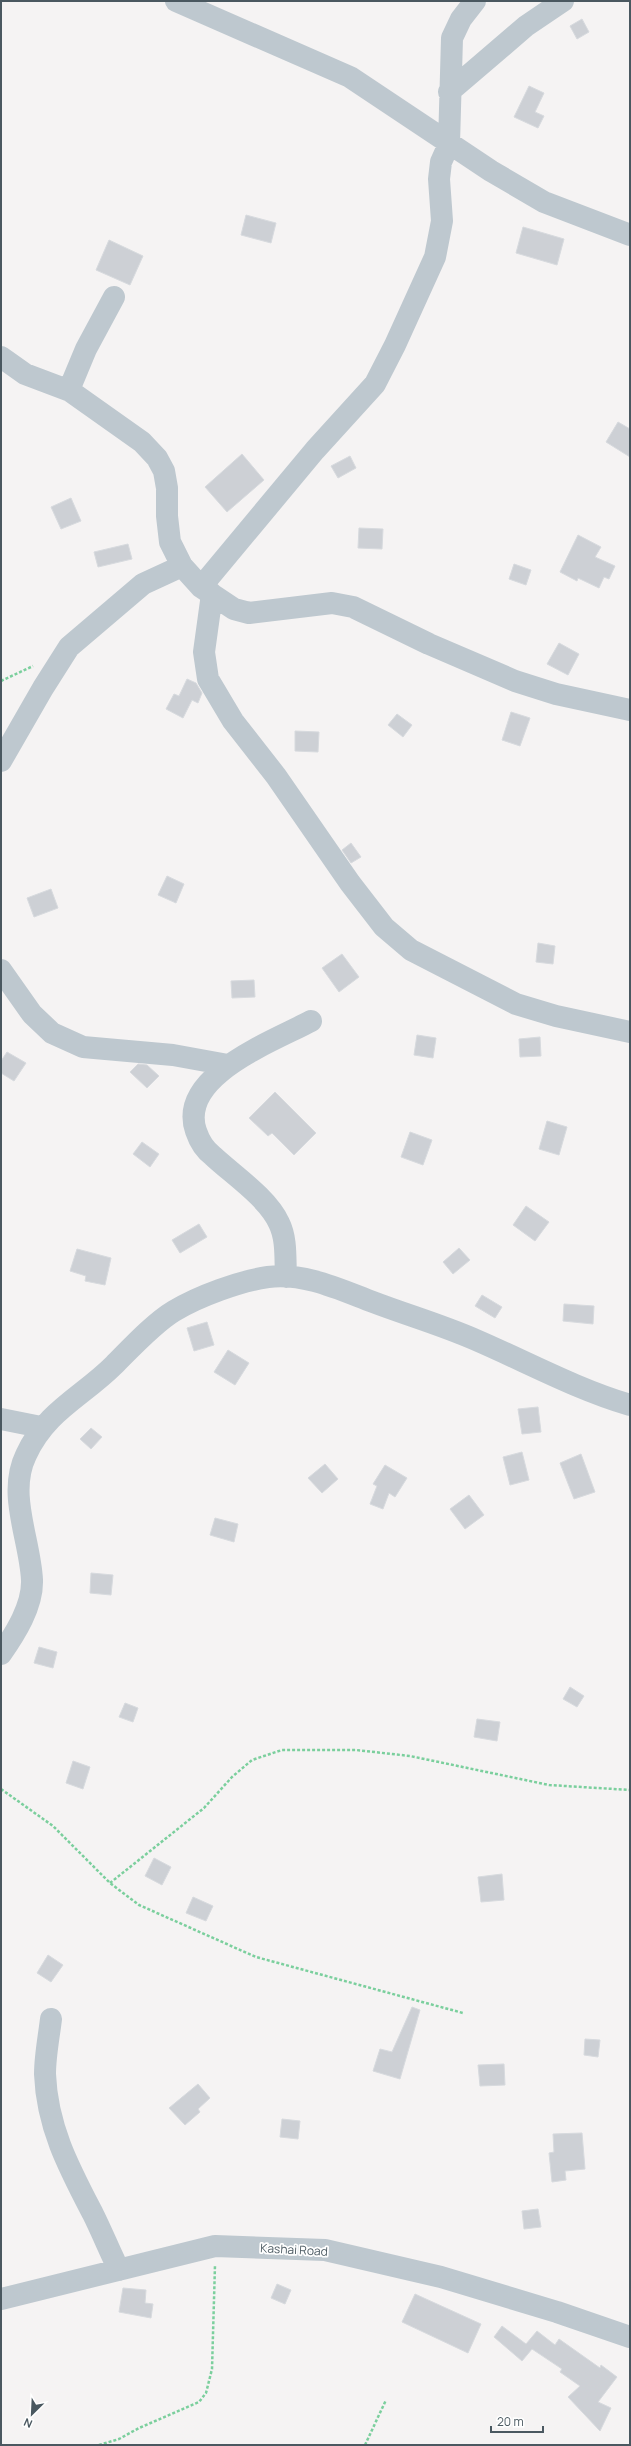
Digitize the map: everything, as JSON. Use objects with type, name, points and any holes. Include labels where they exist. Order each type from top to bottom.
[{"type":"street","points":[[176,1],[350,77],[449,144],[544,202],[630,235]]},
{"type":"street","points":[[475,1],[461,19],[452,38],[449,92],[449,144],[441,162],[439,179],[442,221],[435,257],[375,384],[315,450],[207,591],[204,652],[208,679],[233,721],[276,776],[350,883],[384,927],[411,950],[516,1004],[556,1016],[630,1032]]},
{"type":"street","points":[[449,92],[526,26],[563,1]]},
{"type":"street","points":[[70,391],[71,385],[86,349],[114,297]]},
{"type":"street","points":[[1,357],[25,374],[70,391],[142,442],[157,458],[164,471],[167,488],[167,516],[170,542],[182,566],[207,591],[234,609],[249,613],[332,602],[353,606],[429,644],[515,681],[556,694],[630,710]]},
{"type":"street","points":[[1,761],[43,688],[69,647],[143,584],[182,566]]},
{"type":"street","points":[[1,970],[32,1014],[52,1033],[83,1047],[173,1055],[228,1065]]},
{"type":"street","points":[[286,1277],[284,1237],[279,1222],[242,1182],[211,1155],[199,1139],[194,1125],[192,1112],[198,1098],[209,1082],[228,1065],[311,1021]]},
{"type":"street","points":[[1,1654],[12,1638],[30,1596],[32,1581],[19,1502],[20,1480],[24,1457],[41,1427],[71,1399],[101,1378],[174,1311],[218,1292],[254,1280],[270,1277],[286,1277],[323,1283],[475,1339],[592,1393],[630,1406]]},
{"type":"street","points":[[1,1419],[41,1427]]},
{"type":"street","points":[[51,2019],[45,2073],[50,2114],[63,2156],[76,2185],[93,2214],[119,2270]]},
{"type":"street","name":"Kashai Road","points":[[1,2299],[215,2246],[325,2250],[440,2277],[557,2312],[630,2337]]},
{"type":"path","points":[[110,1883],[204,1808],[232,1777],[252,1760],[282,1750],[356,1750],[410,1756],[549,1785],[630,1790]]},
{"type":"path","points":[[1,1790],[53,1826],[110,1883],[139,1905],[256,1957],[462,2013]]},
{"type":"path","points":[[99,2445],[119,2439],[198,2402],[206,2393],[212,2369],[214,2350],[215,2246]]},
{"type":"path","points":[[365,2445],[386,2400]]},
{"type":"building","points":[[582,19],[589,32],[577,39],[570,26]]},
{"type":"building","points":[[529,86],[544,93],[535,112],[544,116],[538,128],[514,117]]},
{"type":"building","points":[[246,215],[276,223],[271,243],[241,235]]},
{"type":"building","points":[[523,227],[564,239],[557,265],[516,253]]},
{"type":"building","points":[[109,240],[143,256],[130,285],[96,270]]},
{"type":"building","points":[[618,422],[630,429],[630,457],[606,442]]},
{"type":"building","points":[[242,454],[264,480],[227,512],[205,487]]},
{"type":"building","points":[[350,456],[356,468],[338,478],[331,466]]},
{"type":"building","points":[[71,498],[81,521],[61,529],[51,507]]},
{"type":"building","points":[[359,528],[383,529],[382,549],[358,548]]},
{"type":"building","points":[[578,535],[601,547],[595,557],[615,566],[609,579],[604,577],[599,588],[578,578],[577,581],[560,572]]},
{"type":"building","points":[[128,544],[132,559],[98,567],[94,552]]},
{"type":"building","points":[[514,564],[531,570],[526,585],[509,579]]},
{"type":"building","points":[[559,643],[579,654],[568,675],[547,664]]},
{"type":"building","points":[[187,679],[196,683],[202,693],[198,703],[192,700],[183,718],[166,709],[174,694],[179,696]]},
{"type":"building","points":[[511,712],[530,718],[520,746],[502,740]]},
{"type":"building","points":[[397,714],[412,725],[403,737],[388,725]]},
{"type":"building","points":[[295,731],[319,732],[318,752],[295,751]]},
{"type":"building","points":[[351,843],[361,857],[351,863],[342,850]]},
{"type":"building","points":[[167,876],[184,884],[176,903],[158,895]]},
{"type":"building","points":[[51,889],[58,908],[34,917],[27,898]]},
{"type":"building","points":[[538,943],[555,946],[553,964],[536,962]]},
{"type":"building","points":[[342,954],[359,977],[339,992],[322,968]]},
{"type":"building","points":[[254,980],[255,997],[232,998],[231,981]]},
{"type":"building","points":[[417,1035],[436,1038],[433,1058],[414,1055]]},
{"type":"building","points":[[540,1037],[541,1056],[520,1057],[519,1039]]},
{"type":"building","points":[[7,1052],[26,1063],[14,1081],[1,1073],[1,1061]]},
{"type":"building","points":[[138,1064],[147,1065],[159,1076],[147,1088],[130,1072]]},
{"type":"building","points":[[275,1092],[316,1133],[294,1155],[272,1133],[268,1136],[249,1118]]},
{"type":"building","points":[[547,1121],[567,1127],[559,1155],[539,1149]]},
{"type":"building","points":[[410,1132],[432,1140],[423,1165],[401,1157]]},
{"type":"building","points":[[142,1142],[159,1154],[150,1167],[133,1154]]},
{"type":"building","points":[[526,1206],[549,1222],[535,1241],[513,1225]]},
{"type":"building","points":[[199,1224],[207,1237],[180,1253],[172,1240]]},
{"type":"building","points":[[459,1248],[470,1260],[453,1274],[443,1262]]},
{"type":"building","points":[[77,1249],[111,1258],[105,1285],[85,1281],[86,1276],[70,1271]]},
{"type":"building","points":[[482,1295],[502,1307],[495,1318],[475,1306]]},
{"type":"building","points":[[564,1304],[594,1306],[593,1324],[563,1321]]},
{"type":"building","points":[[207,1322],[214,1345],[194,1351],[187,1328]]},
{"type":"building","points":[[228,1350],[249,1363],[235,1385],[214,1372]]},
{"type":"building","points":[[538,1407],[541,1432],[522,1434],[518,1409]]},
{"type":"building","points":[[91,1428],[102,1437],[91,1449],[80,1439]]},
{"type":"building","points":[[522,1452],[529,1480],[510,1485],[503,1457]]},
{"type":"building","points":[[581,1454],[595,1492],[574,1499],[560,1463]]},
{"type":"building","points":[[325,1464],[338,1479],[322,1493],[308,1478]]},
{"type":"building","points":[[385,1465],[407,1478],[395,1497],[389,1493],[383,1509],[370,1504],[377,1486],[373,1484]]},
{"type":"building","points":[[469,1495],[484,1515],[465,1529],[450,1509]]},
{"type":"building","points":[[215,1518],[238,1524],[234,1542],[210,1535]]},
{"type":"building","points":[[91,1573],[113,1575],[111,1595],[90,1593]]},
{"type":"building","points":[[39,1647],[57,1652],[53,1668],[34,1663]]},
{"type":"building","points":[[570,1687],[584,1696],[577,1707],[563,1699]]},
{"type":"building","points":[[125,1703],[138,1708],[133,1722],[119,1717]]},
{"type":"building","points":[[477,1719],[500,1722],[497,1741],[474,1737]]},
{"type":"building","points":[[73,1761],[90,1767],[83,1789],[66,1783]]},
{"type":"building","points":[[154,1858],[171,1867],[162,1885],[145,1876]]},
{"type":"building","points":[[502,1874],[504,1900],[481,1902],[478,1877]]},
{"type":"building","points":[[193,1897],[213,1906],[206,1921],[186,1913]]},
{"type":"building","points":[[48,1955],[63,1965],[51,1982],[37,1973]]},
{"type":"building","points":[[412,2007],[420,2010],[400,2079],[373,2071],[380,2049],[392,2052]]},
{"type":"building","points":[[585,2039],[600,2040],[598,2057],[584,2055]]},
{"type":"building","points":[[504,2064],[505,2085],[480,2086],[478,2065]]},
{"type":"building","points":[[198,2084],[210,2098],[198,2109],[200,2112],[185,2125],[169,2108]]},
{"type":"building","points":[[282,2119],[300,2121],[298,2139],[280,2137]]},
{"type":"building","points":[[582,2133],[585,2169],[565,2171],[566,2180],[552,2182],[549,2153],[554,2152],[553,2134]]},
{"type":"building","points":[[538,2209],[541,2227],[524,2229],[522,2211]]},
{"type":"building","points":[[277,2284],[291,2290],[285,2304],[271,2298]]},
{"type":"building","points":[[123,2288],[146,2290],[145,2303],[153,2304],[151,2318],[119,2312]]},
{"type":"building","points":[[415,2294],[481,2324],[468,2353],[402,2322]]},
{"type":"building","points":[[502,2326],[526,2344],[537,2331],[555,2345],[559,2339],[600,2368],[601,2365],[617,2377],[598,2402],[611,2408],[600,2431],[568,2397],[580,2386],[560,2372],[562,2369],[532,2349],[522,2361],[494,2337]]}]
